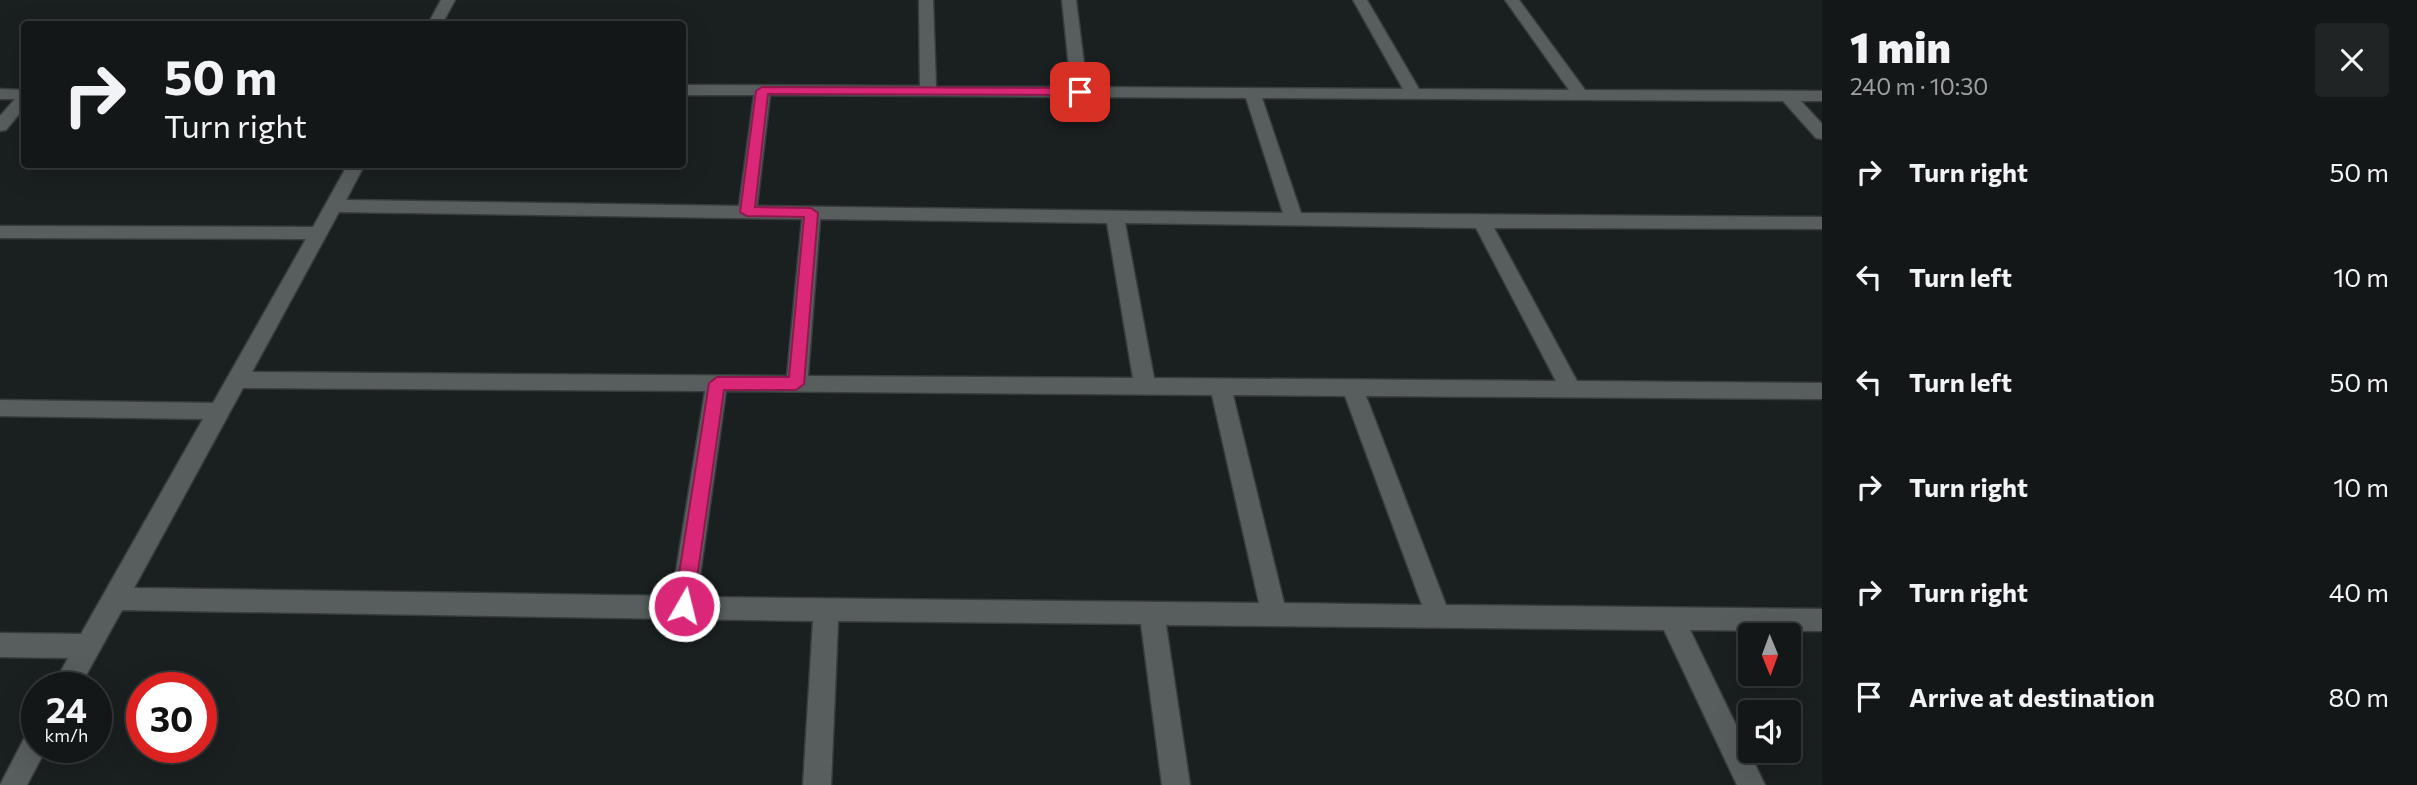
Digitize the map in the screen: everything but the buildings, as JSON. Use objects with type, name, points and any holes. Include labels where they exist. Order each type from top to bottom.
[{"type":"street","points":[[437,21],[449,0]]},
{"type":"street","points":[[926,0],[928,92]]},
{"type":"street","points":[[1069,0],[1080,92]]},
{"type":"street","points":[[1360,0],[1413,94]]},
{"type":"street","points":[[1512,0],[1581,96]]},
{"type":"street","points":[[686,90],[1822,96]]},
{"type":"street","points":[[747,212],[762,91]]},
{"type":"street","points":[[0,94],[21,97]]},
{"type":"street","points":[[1253,94],[1294,219]]},
{"type":"street","points":[[1788,96],[1822,134]]},
{"type":"street","points":[[0,126],[21,101]]},
{"type":"street","points":[[74,672],[355,168]]},
{"type":"street","points":[[333,206],[1482,222],[1822,223]]},
{"type":"street","points":[[796,384],[811,213]]},
{"type":"street","points":[[1115,217],[1145,386]]},
{"type":"street","points":[[1482,222],[1571,389]]},
{"type":"street","points":[[0,232],[318,233]]},
{"type":"street","points":[[237,380],[1822,391]]},
{"type":"street","points":[[684,606],[717,383]]},
{"type":"street","points":[[1222,387],[1274,614]]},
{"type":"street","points":[[1353,388],[1438,615]]},
{"type":"street","points":[[0,408],[219,411]]},
{"type":"street","points":[[114,599],[826,610],[1822,620]]},
{"type":"street","points":[[817,785],[826,610]]},
{"type":"street","points":[[1152,612],[1176,785]]},
{"type":"street","points":[[1671,618],[1751,785]]},
{"type":"street","points":[[0,645],[88,646]]},
{"type":"street","points":[[12,785],[24,763]]},
{"type":"route","points":[[684,606],[717,383],[796,384],[811,213],[747,212],[762,91],[1080,92]]}]
